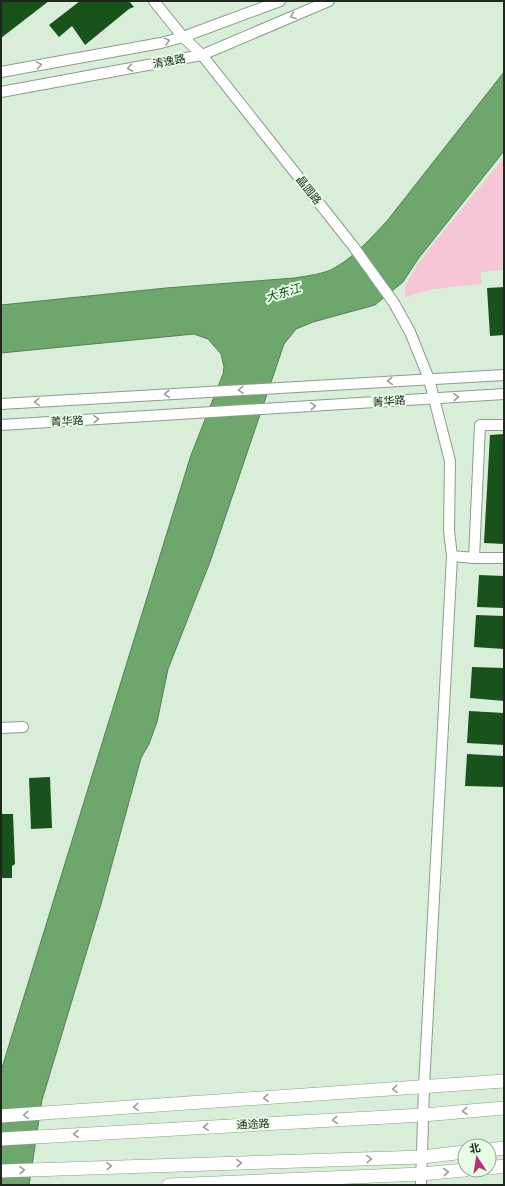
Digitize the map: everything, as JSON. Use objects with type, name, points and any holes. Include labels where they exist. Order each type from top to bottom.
[{"type":"main road","points":[[1,1116],[504,1081]]},
{"type":"main road","name":"通途路","points":[[1,1139],[423,1115],[504,1108]]},
{"type":"main road","points":[[1,1171],[42,1168],[422,1157],[457,1153]]},
{"type":"main road","points":[[169,1185],[421,1180],[457,1172]]},
{"type":"street","name":"晶圆路","points":[[154,1],[183,37],[202,55],[353,246],[394,303],[410,332],[429,379],[450,461],[449,532],[452,556],[424,1087],[421,1180]]},
{"type":"street","name":"清逸路","points":[[1,72],[161,43],[183,37],[280,1]]},
{"type":"street","name":"清逸路","points":[[1,92],[202,55],[329,1]]},
{"type":"street","points":[[1,404],[504,375]]},
{"type":"street","name":"菁华路","points":[[1,425],[504,394]]},
{"type":"street","points":[[474,558],[480,425],[504,425]]},
{"type":"street","points":[[452,556],[504,558]]},
{"type":"street","points":[[1,728],[23,727]]},
{"type":"shaded area","points":[[504,157],[504,270],[481,272],[481,284],[433,289],[405,297],[405,287],[418,263]]},
{"type":"water","name":"大东江","points":[[504,72],[504,151],[418,259],[403,282],[375,305],[313,322],[296,329],[284,344],[210,562],[168,669],[157,722],[149,744],[141,758],[101,904],[42,1100],[29,1185],[1,1185],[1,1071],[191,455],[223,374],[224,367],[221,354],[208,339],[194,334],[1,353],[1,305],[166,288],[294,278],[332,269],[343,263],[357,252],[387,221]]},
{"type":"building","points":[[1,1],[49,1],[1,38]]},
{"type":"building","points":[[80,1],[129,1],[134,7],[129,9],[85,45],[72,26],[59,37],[49,25]]},
{"type":"building","points":[[504,287],[504,335],[490,336],[487,288]]},
{"type":"building","points":[[504,434],[504,544],[484,543],[490,435]]},
{"type":"building","points":[[479,575],[504,576],[504,608],[477,607]]},
{"type":"building","points":[[476,615],[504,616],[504,649],[474,647]]},
{"type":"building","points":[[472,667],[504,668],[504,701],[470,698]]},
{"type":"building","points":[[469,711],[504,713],[504,745],[467,743]]},
{"type":"building","points":[[467,754],[504,756],[504,787],[465,786]]},
{"type":"building","points":[[50,777],[52,828],[31,829],[29,778]]},
{"type":"building","points":[[1,814],[13,814],[15,864],[12,866],[12,878],[1,878]]}]
